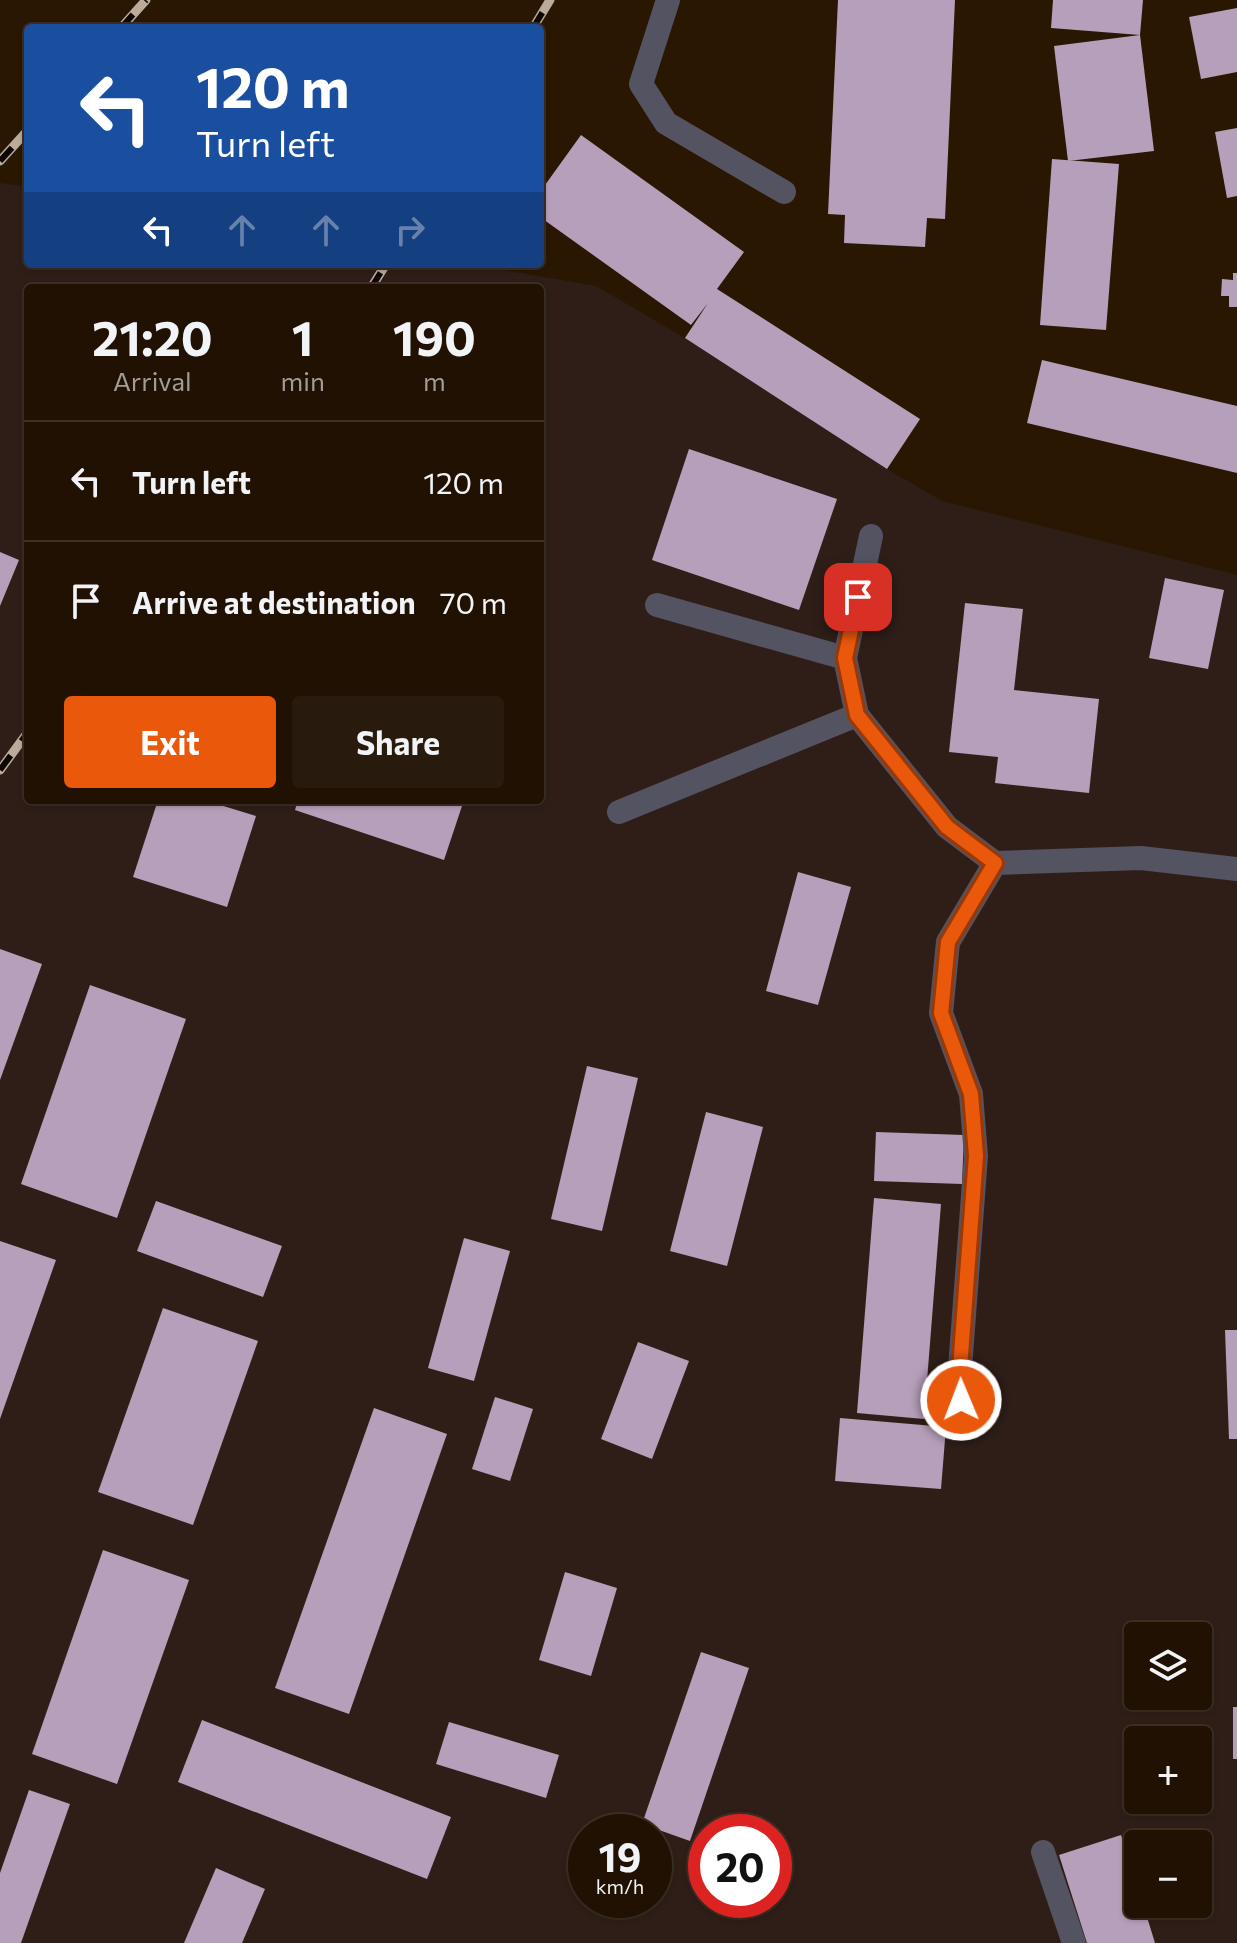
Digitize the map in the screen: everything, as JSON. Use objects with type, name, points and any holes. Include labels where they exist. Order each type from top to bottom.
[{"type":"street","points":[[668,0],[641,84],[666,123],[784,192]]},
{"type":"street","points":[[871,536],[845,658],[857,715],[947,827],[995,863],[1141,858],[1237,869]]},
{"type":"street","points":[[657,605],[845,658]]},
{"type":"street","points":[[619,812],[857,715]]},
{"type":"street","points":[[961,1400],[960,1368],[976,1156],[971,1094],[941,1013],[948,942],[995,863]]},
{"type":"street","points":[[1043,1852],[1074,1943]]},
{"type":"shaded area","points":[[0,183],[24,186],[24,268],[493,268],[596,286],[685,338],[887,469],[942,501],[1237,575],[1237,1943],[0,1943]]},
{"type":"building","points":[[838,0],[955,0],[945,219],[927,218],[925,247],[844,243],[845,215],[828,214]]},
{"type":"building","points":[[1053,0],[1143,0],[1140,35],[1051,28]]},
{"type":"building","points":[[1237,8],[1237,72],[1201,79],[1189,17]]},
{"type":"building","points":[[1140,35],[1154,151],[1068,161],[1054,46]]},
{"type":"building","points":[[1237,128],[1237,196],[1227,198],[1215,132]]},
{"type":"building","points":[[581,135],[744,252],[717,289],[920,419],[887,469],[685,338],[708,303],[691,325],[544,220],[544,186]]},
{"type":"building","points":[[1052,159],[1119,164],[1106,330],[1040,325]]},
{"type":"building","points":[[1233,273],[1237,273],[1237,307],[1229,307],[1229,296],[1221,296],[1222,279],[1233,280]]},
{"type":"building","points":[[1042,360],[1237,406],[1237,473],[1027,423]]},
{"type":"building","points":[[689,449],[837,499],[799,610],[652,560]]},
{"type":"building","points":[[0,552],[19,560],[0,606]]},
{"type":"building","points":[[1165,578],[1224,590],[1208,669],[1149,658]]},
{"type":"building","points":[[965,603],[1023,609],[1014,690],[1099,699],[1089,793],[995,783],[998,757],[949,752]]},
{"type":"building","points":[[157,804],[217,804],[256,816],[227,907],[133,877]]},
{"type":"building","points":[[297,804],[463,804],[444,860],[295,810]]},
{"type":"building","points":[[798,872],[851,887],[818,1005],[766,991]]},
{"type":"building","points":[[0,949],[42,964],[0,1080]]},
{"type":"building","points":[[90,985],[186,1019],[117,1218],[21,1184]]},
{"type":"building","points":[[587,1066],[638,1078],[602,1231],[551,1219]]},
{"type":"building","points":[[706,1112],[763,1127],[727,1266],[670,1251]]},
{"type":"building","points":[[876,1132],[964,1135],[962,1184],[874,1181]]},
{"type":"building","points":[[874,1198],[941,1204],[924,1419],[857,1413]]},
{"type":"building","points":[[156,1201],[282,1246],[263,1297],[137,1251]]},
{"type":"building","points":[[464,1238],[510,1251],[474,1381],[428,1368]]},
{"type":"building","points":[[0,1241],[56,1260],[0,1419]]},
{"type":"building","points":[[163,1308],[258,1341],[193,1525],[98,1492]]},
{"type":"building","points":[[1225,1330],[1237,1330],[1237,1439],[1229,1439]]},
{"type":"building","points":[[638,1342],[689,1361],[652,1459],[601,1439]]},
{"type":"building","points":[[495,1397],[533,1409],[510,1481],[472,1469]]},
{"type":"building","points":[[374,1408],[447,1434],[349,1714],[275,1688]]},
{"type":"building","points":[[840,1418],[946,1427],[941,1489],[835,1481]]},
{"type":"building","points":[[103,1550],[189,1580],[117,1784],[32,1754]]},
{"type":"building","points":[[565,1572],[617,1588],[591,1676],[539,1660]]},
{"type":"building","points":[[701,1652],[749,1668],[699,1814],[688,1814],[688,1840],[672,1835],[672,1814],[645,1814]]},
{"type":"building","points":[[1233,1707],[1237,1707],[1237,1759],[1233,1759]]},
{"type":"building","points":[[202,1720],[451,1817],[427,1879],[178,1782]]},
{"type":"building","points":[[449,1722],[559,1755],[546,1798],[436,1764]]},
{"type":"building","points":[[29,1790],[70,1804],[21,1943],[0,1943],[0,1873]]},
{"type":"building","points":[[1121,1835],[1124,1845],[1124,1918],[1147,1918],[1155,1943],[1087,1943],[1059,1855]]},
{"type":"building","points":[[216,1868],[265,1889],[242,1943],[184,1943]]},
{"type":"railway","points":[[125,24],[146,0]]},
{"type":"railway","points":[[535,24],[550,0]]},
{"type":"railway","points":[[0,161],[24,134]]},
{"type":"railway","points":[[374,284],[384,268]]},
{"type":"railway","points":[[0,770],[24,737]]},
{"type":"route","points":[[858,597],[845,658],[857,715],[947,827],[995,863],[948,942],[941,1013],[971,1094],[976,1156],[960,1368],[961,1400]]}]
